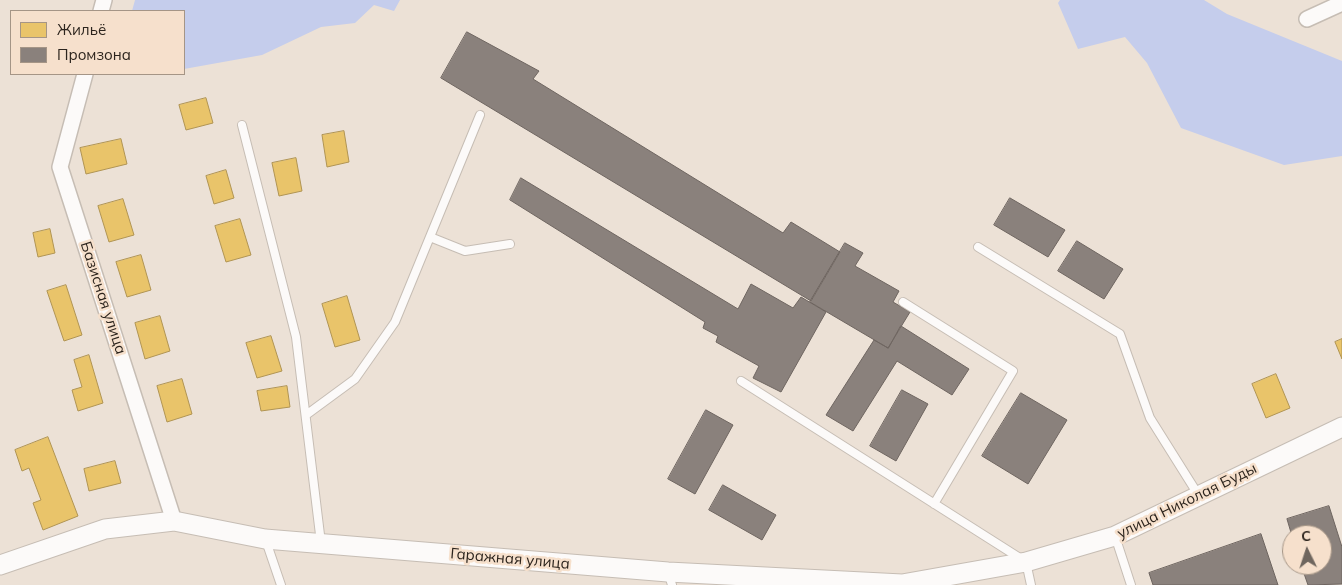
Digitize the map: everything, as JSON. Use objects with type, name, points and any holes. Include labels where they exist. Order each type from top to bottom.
[{"type":"street","points":[[1306,19],[1342,2]]},
{"type":"street","name":"Базисная улица","points":[[84,75],[60,167],[174,521]]},
{"type":"street","name":"улица Николая Буды","points":[[1026,562],[1115,536],[1342,427]]},
{"type":"street","name":"Гаражная улица","points":[[0,565],[105,529],[174,521],[265,539],[670,579],[902,584],[1026,562]]},
{"type":"lane","points":[[306,415],[355,379],[395,322],[480,115]]},
{"type":"lane","points":[[242,125],[296,336],[321,544]]},
{"type":"lane","points":[[430,237],[465,251],[510,244]]},
{"type":"lane","points":[[978,247],[1120,334],[1150,418],[1198,496]]},
{"type":"lane","points":[[904,302],[1013,371],[934,504]]},
{"type":"lane","points":[[741,382],[1026,562],[1030,585]]},
{"type":"lane","points":[[1115,536],[1131,585]]},
{"type":"lane","points":[[265,539],[281,585]]},
{"type":"water","points":[[135,0],[400,0],[394,11],[374,5],[355,23],[321,27],[262,55],[185,69],[185,10],[132,10]]},
{"type":"water","points":[[1060,0],[1204,0],[1227,14],[1342,61],[1342,156],[1284,165],[1181,128],[1147,63],[1125,37],[1078,49],[1058,3]]},
{"type":"building: Жильё","points":[[206,98],[213,123],[186,130],[179,105]]},
{"type":"building: Жильё","points":[[344,131],[349,162],[327,167],[322,135]]},
{"type":"building: Жильё","points":[[121,139],[127,164],[86,174],[80,148]]},
{"type":"building: Жильё","points":[[296,158],[302,191],[279,196],[272,163]]},
{"type":"building: Жильё","points":[[226,170],[234,198],[214,204],[206,176]]},
{"type":"building: Жильё","points":[[123,199],[134,235],[109,242],[98,206]]},
{"type":"building: Жильё","points":[[240,219],[251,255],[226,262],[215,226]]},
{"type":"building: Жильё","points":[[50,229],[55,253],[38,257],[33,233]]},
{"type":"building: Жильё","points":[[141,255],[151,290],[127,297],[116,262]]},
{"type":"building: Жильё","points":[[66,285],[82,335],[64,341],[47,291]]},
{"type":"building: Жильё","points":[[347,296],[360,340],[335,347],[322,304]]},
{"type":"building: Жильё","points":[[160,316],[170,351],[145,359],[135,323]]},
{"type":"building: Жильё","points":[[271,336],[282,371],[257,378],[246,343]]},
{"type":"building: Жильё","points":[[1342,339],[1342,359],[1335,342]]},
{"type":"building: Жильё","points":[[89,355],[103,403],[78,411],[72,390],[82,387],[74,360]]},
{"type":"building: Жильё","points":[[1276,374],[1290,408],[1266,418],[1252,384]]},
{"type":"building: Жильё","points":[[182,379],[192,414],[167,422],[157,386]]},
{"type":"building: Жильё","points":[[287,386],[290,407],[261,411],[257,391]]},
{"type":"building: Жильё","points":[[48,437],[78,516],[43,530],[33,503],[41,500],[29,468],[22,471],[15,450]]},
{"type":"building: Жильё","points":[[115,461],[121,483],[89,491],[84,469]]},
{"type":"building: Промзона","points":[[467,32],[539,71],[533,79],[783,233],[791,222],[840,252],[811,301],[441,78]]},
{"type":"building: Промзона","points":[[521,178],[738,309],[751,284],[793,308],[801,297],[826,312],[781,392],[753,378],[759,366],[716,342],[718,336],[703,328],[705,322],[510,200]]},
{"type":"building: Промзона","points":[[1010,198],[1065,230],[1048,257],[994,225]]},
{"type":"building: Промзона","points":[[1077,241],[1123,269],[1104,299],[1058,271]]},
{"type":"building: Промзона","points":[[845,243],[863,253],[855,266],[899,291],[893,302],[910,312],[888,348],[810,302]]},
{"type":"building: Промзона","points":[[901,326],[969,369],[952,395],[897,361],[853,431],[826,415],[874,340],[888,348]]},
{"type":"building: Промзона","points":[[902,390],[928,404],[896,461],[870,446]]},
{"type":"building: Промзона","points":[[1021,393],[1067,420],[1028,484],[982,456]]},
{"type":"building: Промзона","points":[[706,410],[733,425],[695,494],[668,479]]},
{"type":"building: Промзона","points":[[723,485],[776,515],[762,540],[709,510]]},
{"type":"building: Промзона","points":[[1329,506],[1342,547],[1342,584],[1308,585],[1304,575],[1332,575],[1332,525],[1289,525],[1287,519]]},
{"type":"building: Промзона","points":[[1261,534],[1278,585],[1153,585],[1149,573]]}]
